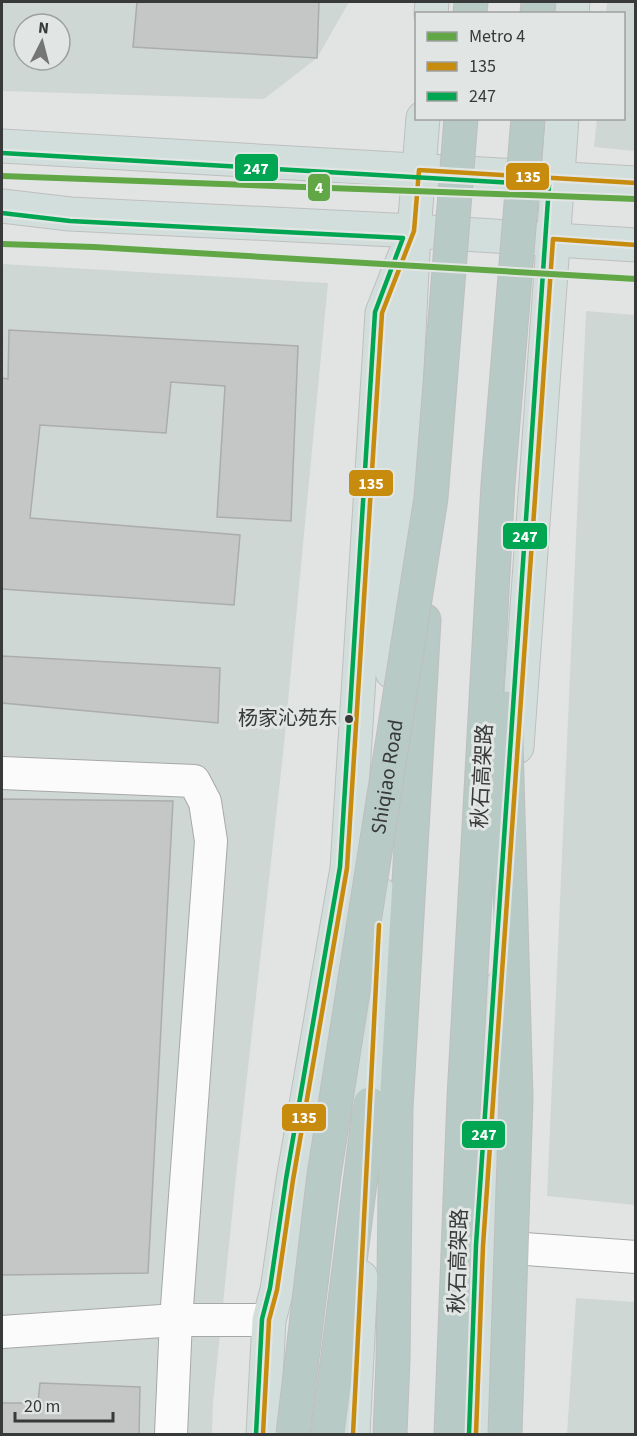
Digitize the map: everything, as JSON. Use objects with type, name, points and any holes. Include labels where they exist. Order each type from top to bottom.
[{"type":"highway","points":[[390,1434],[396,1108],[431,498],[461,120]]},
{"type":"highway","name":"秋石高架路","points":[[451,1434],[464,1097],[498,484],[528,120]]},
{"type":"highway","points":[[498,484],[516,1098],[505,1434]]},
{"type":"highway","points":[[293,1434],[324,1175],[431,498]]},
{"type":"highway","points":[[327,1434],[369,1104]]},
{"type":"main road","name":"Shiqiao Road","points":[[353,1434],[414,231],[423,120]]},
{"type":"main road","points":[[476,1434],[483,1246],[562,120]]},
{"type":"main road","points":[[2,146],[636,183]]},
{"type":"main road","points":[[2,206],[70,214]]},
{"type":"main road","points":[[2,214],[70,214],[414,231],[636,245]]},
{"type":"main road","points":[[263,1434],[269,1320],[277,1290],[293,1180],[347,868],[382,313],[414,231]]},
{"type":"street","points":[[2,773],[194,781],[205,802],[212,840],[176,1320],[171,1434]]},
{"type":"street","points":[[483,1246],[636,1257]]},
{"type":"street","points":[[2,1332],[176,1320],[269,1320]]},
{"type":"shaded area","points":[[2,2],[349,2],[317,58],[264,99],[2,91]]},
{"type":"shaded area","points":[[607,2],[635,2],[635,151],[594,147],[597,120],[625,120],[625,12],[606,12]]},
{"type":"shaded area","points":[[2,264],[328,283],[283,754],[236,1176],[213,1403],[212,1434],[2,1434]]},
{"type":"shaded area","points":[[586,311],[635,315],[635,1205],[547,1196]]},
{"type":"shaded area","points":[[576,1298],[635,1302],[635,1434],[567,1434]]},
{"type":"building","points":[[137,2],[319,2],[317,58],[133,47]]},
{"type":"building","points":[[9,330],[298,346],[291,521],[217,517],[225,386],[171,382],[166,433],[40,425],[30,518],[240,535],[234,605],[2,589],[2,378],[8,379]]},
{"type":"building","points":[[2,656],[220,668],[218,723],[2,703]]},
{"type":"building","points":[[2,799],[173,801],[148,1273],[2,1275]]},
{"type":"building","points":[[40,1383],[140,1387],[139,1434],[2,1434],[2,1403],[38,1403]]},
{"type":"metro line","name":"4","points":[[2,176],[636,199]]},
{"type":"metro line","name":"4","points":[[2,244],[94,247],[636,279]]},
{"type":"transit line","name":"247","points":[[2,153],[549,185],[476,1245],[469,1434]]},
{"type":"transit line","name":"135","points":[[419,170],[636,183]]},
{"type":"transit line","name":"135","points":[[263,1434],[269,1320],[277,1290],[293,1180],[347,868],[382,313],[414,231],[419,170]]},
{"type":"transit line","name":"247","points":[[2,213],[70,221],[403,238],[375,312],[340,867],[286,1179],[270,1288],[262,1319],[256,1434]]},
{"type":"transit line","name":"135","points":[[553,239],[636,245]]},
{"type":"transit line","name":"135","points":[[476,1434],[483,1246],[553,239]]},
{"type":"transit line","name":"135","points":[[353,1434],[379,925]]},
{"type":"place","name":"杨家沁苑东","points":[[349,719]]}]
